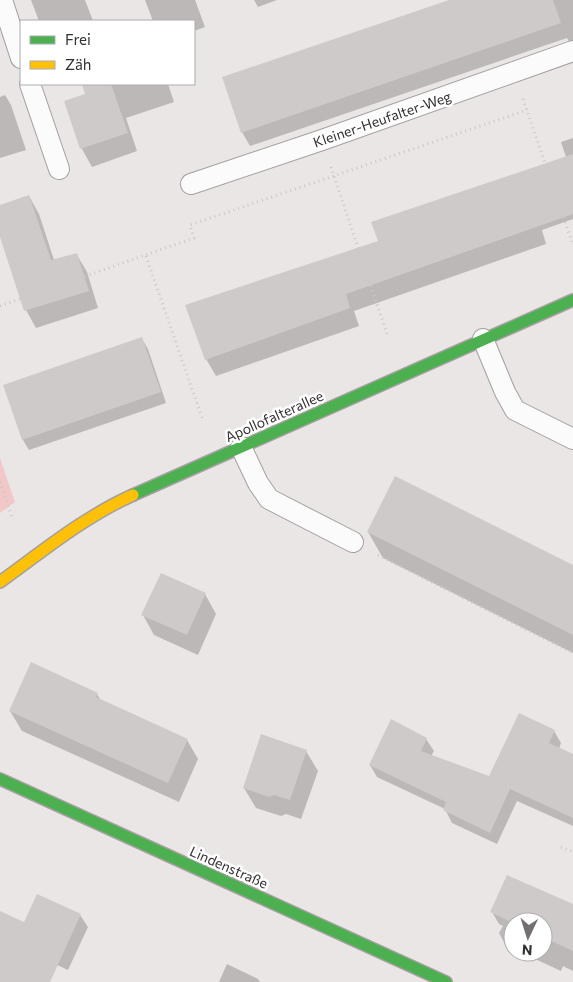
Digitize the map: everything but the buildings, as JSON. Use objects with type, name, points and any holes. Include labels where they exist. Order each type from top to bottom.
[{"type":"street","name":"Apollofalterallee","points":[[0,582],[79,524],[117,502],[573,300]]},
{"type":"street","name":"Lindenstraße","points":[[0,779],[446,982]]},
{"type":"lane","points":[[2,0],[20,55]]},
{"type":"lane","name":"Kleiner-Heufalter-Weg","points":[[191,184],[322,140],[573,51]]},
{"type":"lane","points":[[30,85],[59,169]]},
{"type":"lane","points":[[483,339],[505,392],[515,410],[573,439]]},
{"type":"lane","points":[[241,447],[268,500],[353,542]]},
{"type":"path","points":[[514,72],[573,245]]},
{"type":"path","points":[[0,306],[194,238],[190,225],[527,110]]},
{"type":"path","points":[[322,140],[388,337]]},
{"type":"path","points":[[146,256],[202,418]]},
{"type":"path","points":[[0,482],[13,520]]},
{"type":"path","points":[[373,553],[573,653]]},
{"type":"path","points":[[561,847],[573,852]]},
{"type":"shaded area","points":[[0,458],[15,502],[0,513]]},
{"type":"traffic: fast","points":[[133,495],[573,300]]},
{"type":"traffic: fast","points":[[0,779],[446,982]]},
{"type":"traffic: slow","points":[[0,582],[81,524],[133,495]]}]
